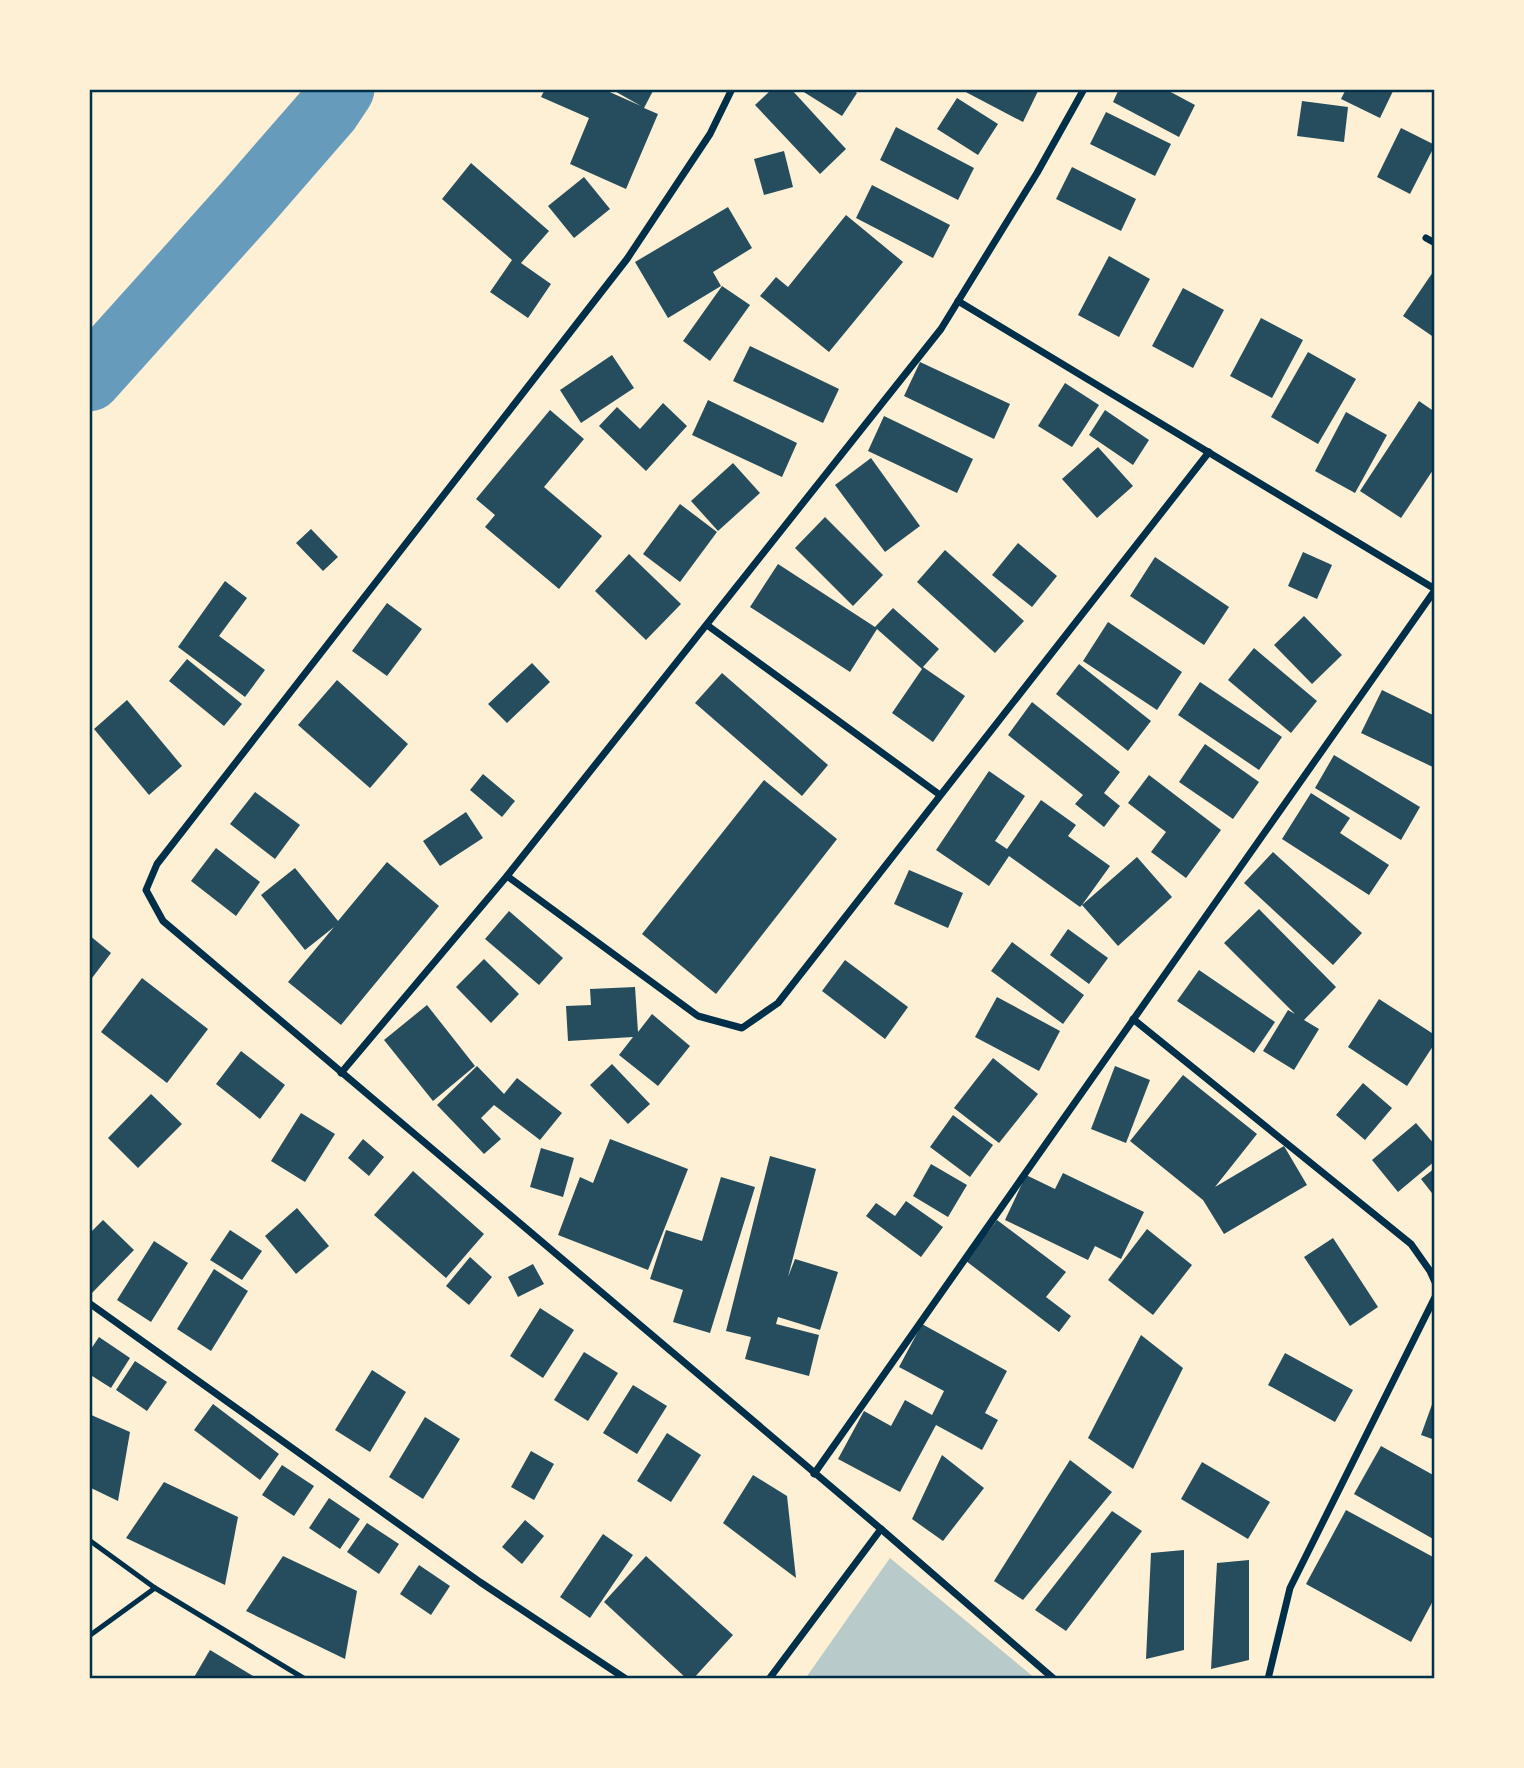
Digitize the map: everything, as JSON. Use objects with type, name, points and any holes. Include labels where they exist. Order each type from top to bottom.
[{"type":"street","points":[[732,89],[710,134],[627,260],[157,864],[146,890],[163,921],[881,1529],[1054,1679]]},
{"type":"street","points":[[341,1073],[507,876],[941,329],[1037,173],[1084,89]]},
{"type":"street","points":[[1426,238],[1435,243]]},
{"type":"street","points":[[814,1474],[1435,590],[958,301]]},
{"type":"street","points":[[507,876],[698,1016],[742,1028],[778,1003],[1209,452]]},
{"type":"street","points":[[707,625],[940,795]]},
{"type":"street","points":[[1133,1019],[1411,1244],[1435,1282]]},
{"type":"street","points":[[1268,1679],[1290,1588],[1435,1297]]},
{"type":"street","points":[[89,1303],[480,1582],[626,1679]]},
{"type":"street","points":[[769,1679],[881,1529]]},
{"type":"lane","points":[[89,1540],[155,1588],[305,1679]]},
{"type":"lane","points":[[89,1636],[155,1588]]},
{"type":"shaded area","points":[[890,1558],[1036,1679],[805,1679]]},
{"type":"building","points":[[545,89],[603,89],[641,106],[611,89],[654,89],[644,108],[658,114],[626,189],[570,164],[589,118],[541,97]]},
{"type":"building","points":[[772,89],[791,89],[846,149],[820,174],[755,105]]},
{"type":"building","points":[[799,89],[851,89],[857,93],[842,116]]},
{"type":"building","points":[[960,89],[1039,89],[1023,122]]},
{"type":"building","points":[[1119,89],[1165,89],[1195,105],[1179,137],[1113,102]]},
{"type":"building","points":[[1346,89],[1394,89],[1380,118],[1341,99]]},
{"type":"building","points":[[957,98],[998,124],[978,155],[937,129]]},
{"type":"building","points":[[1302,101],[1348,107],[1344,142],[1297,136]]},
{"type":"building","points":[[1106,112],[1171,144],[1155,176],[1090,144]]},
{"type":"building","points":[[896,127],[974,168],[958,200],[880,160]]},
{"type":"building","points":[[1401,128],[1435,145],[1410,194],[1377,177]]},
{"type":"building","points":[[784,151],[793,187],[764,195],[754,159]]},
{"type":"building","points":[[471,163],[549,231],[521,263],[551,284],[528,318],[490,292],[512,260],[442,199]]},
{"type":"building","points":[[1072,167],[1136,199],[1121,231],[1056,199]]},
{"type":"building","points":[[584,177],[610,209],[574,238],[548,206]]},
{"type":"building","points":[[872,185],[950,225],[933,258],[856,218]]},
{"type":"building","points":[[728,207],[752,248],[713,272],[721,286],[668,318],[635,262]]},
{"type":"building","points":[[846,215],[903,262],[829,352],[760,296],[776,277],[788,287]]},
{"type":"building","points":[[1109,256],[1150,279],[1119,337],[1078,315]]},
{"type":"building","points":[[1435,269],[1435,338],[1403,316]]},
{"type":"building","points":[[722,286],[750,305],[710,361],[683,341]]},
{"type":"building","points":[[1183,288],[1224,310],[1193,368],[1152,346]]},
{"type":"building","points":[[1261,318],[1303,340],[1272,398],[1230,376]]},
{"type":"building","points":[[750,346],[839,389],[823,423],[733,381]]},
{"type":"building","points":[[1308,352],[1356,379],[1318,444],[1271,417]]},
{"type":"building","points":[[612,355],[634,388],[581,423],[560,390]]},
{"type":"building","points":[[920,362],[1010,404],[994,439],[904,396]]},
{"type":"building","points":[[1065,383],[1099,405],[1072,447],[1038,426]]},
{"type":"building","points":[[708,400],[797,443],[782,477],[692,435]]},
{"type":"building","points":[[1419,401],[1435,412],[1435,467],[1401,518],[1360,491]]},
{"type":"building","points":[[663,403],[687,426],[646,471],[599,426],[617,407],[640,429]]},
{"type":"building","points":[[550,410],[584,439],[544,487],[602,536],[559,589],[485,527],[495,515],[476,499]]},
{"type":"building","points":[[1105,410],[1149,440],[1133,465],[1089,435]]},
{"type":"building","points":[[1346,412],[1387,435],[1355,493],[1315,471]]},
{"type":"building","points":[[884,416],[973,459],[957,493],[868,451]]},
{"type":"building","points":[[1098,447],[1133,486],[1097,518],[1062,479]]},
{"type":"building","points":[[871,458],[920,526],[885,552],[835,485]]},
{"type":"building","points":[[733,463],[760,493],[718,531],[691,501]]},
{"type":"building","points":[[680,504],[717,532],[680,582],[643,554]]},
{"type":"building","points":[[825,517],[883,575],[853,606],[795,548]]},
{"type":"building","points":[[311,529],[338,557],[323,571],[296,543]]},
{"type":"building","points":[[1018,543],[1057,576],[1032,607],[992,575]]},
{"type":"building","points":[[945,550],[1024,621],[995,653],[917,582]]},
{"type":"building","points":[[1303,552],[1332,565],[1317,599],[1288,586]]},
{"type":"building","points":[[629,554],[681,604],[646,640],[595,591]]},
{"type":"building","points":[[1155,557],[1229,607],[1204,645],[1130,596]]},
{"type":"building","points":[[778,564],[875,627],[893,608],[939,649],[923,667],[965,696],[933,742],[892,713],[922,669],[877,629],[850,672],[750,607]]},
{"type":"building","points":[[225,581],[247,598],[219,636],[265,670],[245,697],[178,647]]},
{"type":"building","points":[[387,603],[422,629],[387,676],[352,651]]},
{"type":"building","points":[[1304,616],[1342,655],[1312,684],[1274,645]]},
{"type":"building","points":[[1108,622],[1182,672],[1157,710],[1083,661]]},
{"type":"building","points":[[1254,648],[1317,701],[1291,733],[1228,680]]},
{"type":"building","points":[[187,659],[242,704],[224,726],[169,681]]},
{"type":"building","points":[[532,663],[550,682],[507,723],[488,704]]},
{"type":"building","points":[[1079,664],[1151,721],[1128,751],[1056,694]]},
{"type":"building","points":[[722,673],[828,765],[802,796],[695,703]]},
{"type":"building","points":[[337,680],[408,744],[370,788],[298,725]]},
{"type":"building","points":[[1200,682],[1282,737],[1259,770],[1178,715]]},
{"type":"building","points":[[1382,690],[1435,716],[1435,768],[1361,733]]},
{"type":"building","points":[[127,700],[182,766],[149,795],[94,729]]},
{"type":"building","points":[[1032,702],[1120,772],[1104,793],[1120,806],[1104,827],[1075,804],[1083,795],[1008,735]]},
{"type":"building","points":[[1205,744],[1259,782],[1233,819],[1179,782]]},
{"type":"building","points":[[1334,755],[1420,807],[1401,840],[1315,788]]},
{"type":"building","points":[[989,771],[1025,796],[995,841],[1007,849],[1041,800],[1076,825],[1068,836],[1110,866],[1080,907],[1009,856],[989,886],[936,850]]},
{"type":"building","points":[[483,774],[515,801],[502,817],[470,790]]},
{"type":"building","points":[[1149,775],[1221,830],[1186,878],[1151,852],[1166,832],[1128,803]]},
{"type":"building","points":[[764,780],[837,839],[716,994],[642,934]]},
{"type":"building","points":[[255,792],[300,825],[275,859],[230,824]]},
{"type":"building","points":[[1311,793],[1350,818],[1340,833],[1389,865],[1369,895],[1282,839]]},
{"type":"building","points":[[466,812],[483,838],[440,866],[423,841]]},
{"type":"building","points":[[216,848],[260,882],[236,916],[191,881]]},
{"type":"building","points":[[1273,852],[1362,933],[1333,965],[1244,883]]},
{"type":"building","points":[[1137,857],[1172,897],[1118,946],[1082,905]]},
{"type":"building","points":[[387,862],[439,906],[341,1025],[288,982],[334,927],[305,950],[261,895],[295,868],[338,921]]},
{"type":"building","points":[[909,870],[963,893],[948,928],[894,904]]},
{"type":"building","points":[[1259,909],[1336,987],[1304,1020],[1319,1029],[1294,1070],[1263,1051],[1288,1010],[1295,1014],[1224,943]]},
{"type":"building","points":[[509,911],[563,958],[539,985],[485,939]]},
{"type":"building","points":[[1068,929],[1108,958],[1089,984],[1050,955]]},
{"type":"building","points":[[89,935],[111,953],[89,982]]},
{"type":"building","points":[[1012,942],[1084,995],[1063,1024],[991,971]]},
{"type":"building","points":[[484,959],[519,994],[491,1023],[456,987]]},
{"type":"building","points":[[845,960],[908,1007],[885,1039],[822,991]]},
{"type":"building","points":[[1199,970],[1275,1022],[1254,1053],[1177,1001]]},
{"type":"building","points":[[142,978],[208,1029],[167,1083],[101,1032]]},
{"type":"building","points":[[635,987],[638,1032],[652,1014],[690,1046],[658,1086],[619,1055],[633,1037],[568,1041],[566,1006],[591,1005],[590,989]]},
{"type":"building","points":[[997,997],[1060,1031],[1039,1071],[975,1037]]},
{"type":"building","points":[[1379,999],[1435,1035],[1435,1043],[1407,1086],[1348,1047]]},
{"type":"building","points":[[427,1005],[475,1066],[433,1101],[384,1040]]},
{"type":"building","points":[[241,1051],[285,1085],[260,1119],[216,1084]]},
{"type":"building","points":[[993,1058],[1038,1094],[999,1143],[954,1108]]},
{"type":"building","points":[[612,1064],[650,1104],[628,1124],[590,1085]]},
{"type":"building","points":[[477,1066],[504,1094],[517,1078],[562,1113],[540,1140],[494,1105],[481,1118],[501,1139],[484,1154],[437,1105]]},
{"type":"building","points":[[1115,1066],[1150,1080],[1126,1143],[1091,1129]]},
{"type":"building","points":[[1183,1075],[1257,1134],[1215,1187],[1284,1146],[1307,1185],[1224,1234],[1203,1200],[1130,1141]]},
{"type":"building","points":[[1363,1083],[1392,1108],[1365,1140],[1336,1115]]},
{"type":"building","points":[[151,1094],[182,1124],[138,1168],[108,1138]]},
{"type":"building","points":[[301,1113],[335,1134],[305,1182],[271,1161]]},
{"type":"building","points":[[953,1115],[993,1145],[970,1177],[930,1147]]},
{"type":"building","points":[[1416,1123],[1435,1145],[1435,1161],[1398,1192],[1372,1160]]},
{"type":"building","points":[[363,1139],[384,1157],[369,1176],[348,1158]]},
{"type":"building","points":[[610,1139],[688,1169],[648,1270],[558,1235],[580,1177],[593,1183]]},
{"type":"building","points":[[541,1148],[574,1158],[563,1197],[530,1187]]},
{"type":"building","points":[[770,1156],[816,1169],[788,1277],[795,1259],[838,1272],[820,1330],[778,1317],[776,1324],[819,1335],[809,1376],[745,1359],[751,1337],[726,1331]]},
{"type":"building","points":[[931,1164],[967,1185],[948,1217],[913,1196]]},
{"type":"building","points":[[1435,1168],[1435,1197],[1421,1179]]},
{"type":"building","points":[[413,1171],[484,1234],[446,1278],[374,1215]]},
{"type":"building","points":[[1063,1173],[1144,1212],[1121,1259],[1095,1246],[1088,1260],[1005,1220],[1026,1175],[1055,1189]]},
{"type":"building","points":[[721,1177],[755,1187],[710,1333],[673,1322],[683,1290],[650,1279],[666,1230],[702,1241]]},
{"type":"building","points":[[906,1201],[943,1227],[921,1257],[866,1216],[876,1203],[895,1216]]},
{"type":"building","points":[[297,1208],[329,1246],[296,1274],[265,1236]]},
{"type":"building","points":[[103,1220],[134,1250],[91,1294],[89,1234]]},
{"type":"building","points":[[997,1220],[1066,1272],[1046,1297],[1071,1316],[1059,1332],[966,1261]]},
{"type":"building","points":[[1147,1229],[1192,1265],[1153,1315],[1108,1280]]},
{"type":"building","points":[[230,1230],[262,1251],[242,1280],[210,1260]]},
{"type":"building","points":[[1333,1238],[1378,1307],[1350,1326],[1304,1257]]},
{"type":"building","points":[[154,1241],[188,1263],[151,1322],[117,1300]]},
{"type":"building","points":[[470,1257],[492,1277],[469,1305],[446,1286]]},
{"type":"building","points":[[533,1264],[544,1284],[518,1297],[508,1277]]},
{"type":"building","points":[[214,1269],[248,1291],[211,1351],[177,1329]]},
{"type":"building","points":[[540,1308],[574,1330],[543,1378],[510,1356]]},
{"type":"building","points":[[922,1324],[1007,1371],[985,1413],[998,1420],[982,1450],[936,1425],[900,1492],[838,1459],[864,1411],[891,1426],[905,1400],[932,1415],[944,1391],[899,1367]]},
{"type":"building","points":[[1141,1335],[1183,1368],[1133,1469],[1088,1438]]},
{"type":"building","points":[[99,1337],[130,1358],[111,1388],[89,1374],[89,1352]]},
{"type":"building","points":[[584,1352],[618,1373],[588,1421],[554,1400]]},
{"type":"building","points":[[1285,1353],[1353,1390],[1335,1422],[1268,1385]]},
{"type":"building","points":[[135,1361],[167,1382],[147,1411],[116,1390]]},
{"type":"building","points":[[372,1370],[406,1392],[370,1452],[335,1430]]},
{"type":"building","points":[[633,1385],[667,1406],[637,1454],[603,1433]]},
{"type":"building","points":[[1435,1399],[1435,1440],[1421,1435]]},
{"type":"building","points":[[213,1404],[279,1454],[260,1480],[194,1430]]},
{"type":"building","points":[[89,1414],[130,1432],[118,1501],[89,1487]]},
{"type":"building","points":[[425,1417],[460,1439],[423,1499],[389,1477]]},
{"type":"building","points":[[667,1433],[701,1455],[671,1502],[637,1481]]},
{"type":"building","points":[[1381,1446],[1435,1476],[1435,1540],[1354,1494]]},
{"type":"building","points":[[531,1451],[554,1464],[534,1500],[511,1487]]},
{"type":"building","points":[[942,1455],[984,1488],[943,1541],[912,1519]]},
{"type":"building","points":[[1070,1460],[1112,1492],[1023,1600],[994,1581]]},
{"type":"building","points":[[1202,1462],[1270,1502],[1248,1539],[1181,1499]]},
{"type":"building","points":[[282,1465],[314,1486],[294,1516],[262,1495]]},
{"type":"building","points":[[753,1475],[787,1496],[796,1578],[723,1523]]},
{"type":"building","points":[[164,1482],[238,1517],[225,1585],[126,1538]]},
{"type":"building","points":[[329,1498],[360,1519],[340,1549],[309,1528]]},
{"type":"building","points":[[1346,1510],[1435,1558],[1435,1597],[1411,1642],[1306,1584]]},
{"type":"building","points":[[1112,1511],[1142,1531],[1066,1631],[1035,1610]]},
{"type":"building","points":[[525,1520],[544,1536],[522,1564],[502,1547]]},
{"type":"building","points":[[367,1523],[399,1544],[379,1574],[347,1552]]},
{"type":"building","points":[[603,1534],[633,1555],[590,1618],[560,1597]]},
{"type":"building","points":[[1184,1550],[1184,1650],[1146,1659],[1151,1553]]},
{"type":"building","points":[[283,1556],[357,1591],[345,1659],[246,1611]]},
{"type":"building","points":[[646,1556],[733,1635],[693,1679],[687,1679],[604,1602]]},
{"type":"building","points":[[1249,1560],[1249,1660],[1211,1669],[1217,1563]]},
{"type":"building","points":[[419,1565],[450,1586],[431,1615],[400,1594]]},
{"type":"building","points":[[210,1650],[258,1679],[193,1679]]},
{"type":"waterway","points":[[89,379],[248,202],[328,110],[342,89]]}]
